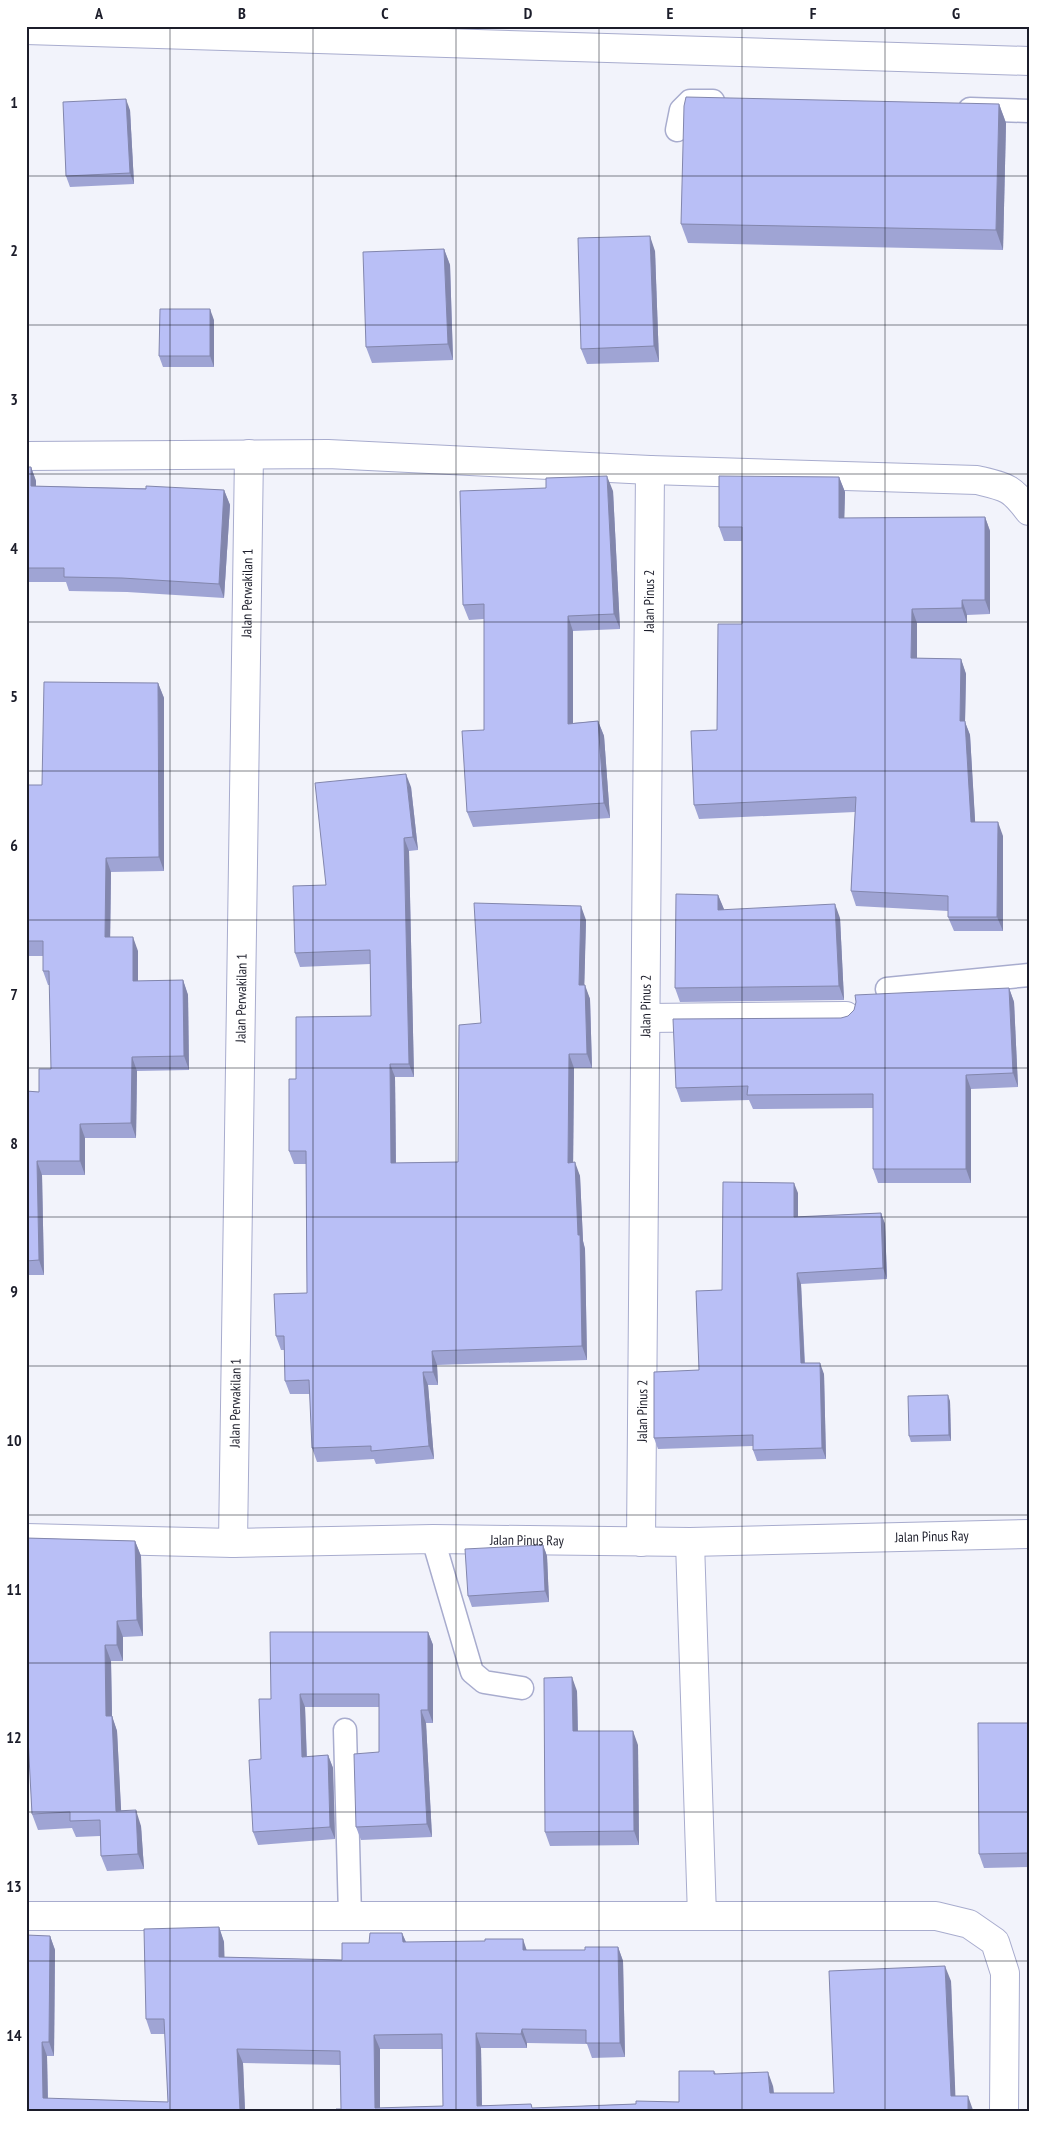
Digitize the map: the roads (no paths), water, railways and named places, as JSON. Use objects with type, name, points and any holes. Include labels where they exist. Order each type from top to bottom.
[{"type":"street","points":[[26,30],[1029,61]]},
{"type":"street","name":"Jalan Perwakilan 1","points":[[233,1543],[249,454]]},
{"type":"street","points":[[26,456],[338,454],[650,470],[977,480],[1016,492],[1029,511]]},
{"type":"street","name":"Jalan Pinus 2","points":[[641,1542],[647,1018],[650,470]]},
{"type":"street","points":[[647,1018],[846,1016]]},
{"type":"street","name":"Jalan Pinus Ray","points":[[26,1538],[233,1543],[434,1539],[690,1542],[1029,1534]]},
{"type":"street","points":[[690,1542],[702,1916]]},
{"type":"street","points":[[26,1916],[936,1916],[969,1924],[994,1942],[1005,1973],[1004,2111]]},
{"type":"lane","points":[[677,130],[681,110],[690,101],[730,102]]},
{"type":"lane","points":[[949,108],[1029,111]]},
{"type":"lane","points":[[887,989],[1029,975]]},
{"type":"lane","points":[[434,1539],[472,1672],[484,1682],[522,1688]]},
{"type":"lane","points":[[345,1730],[350,1916]]}]
